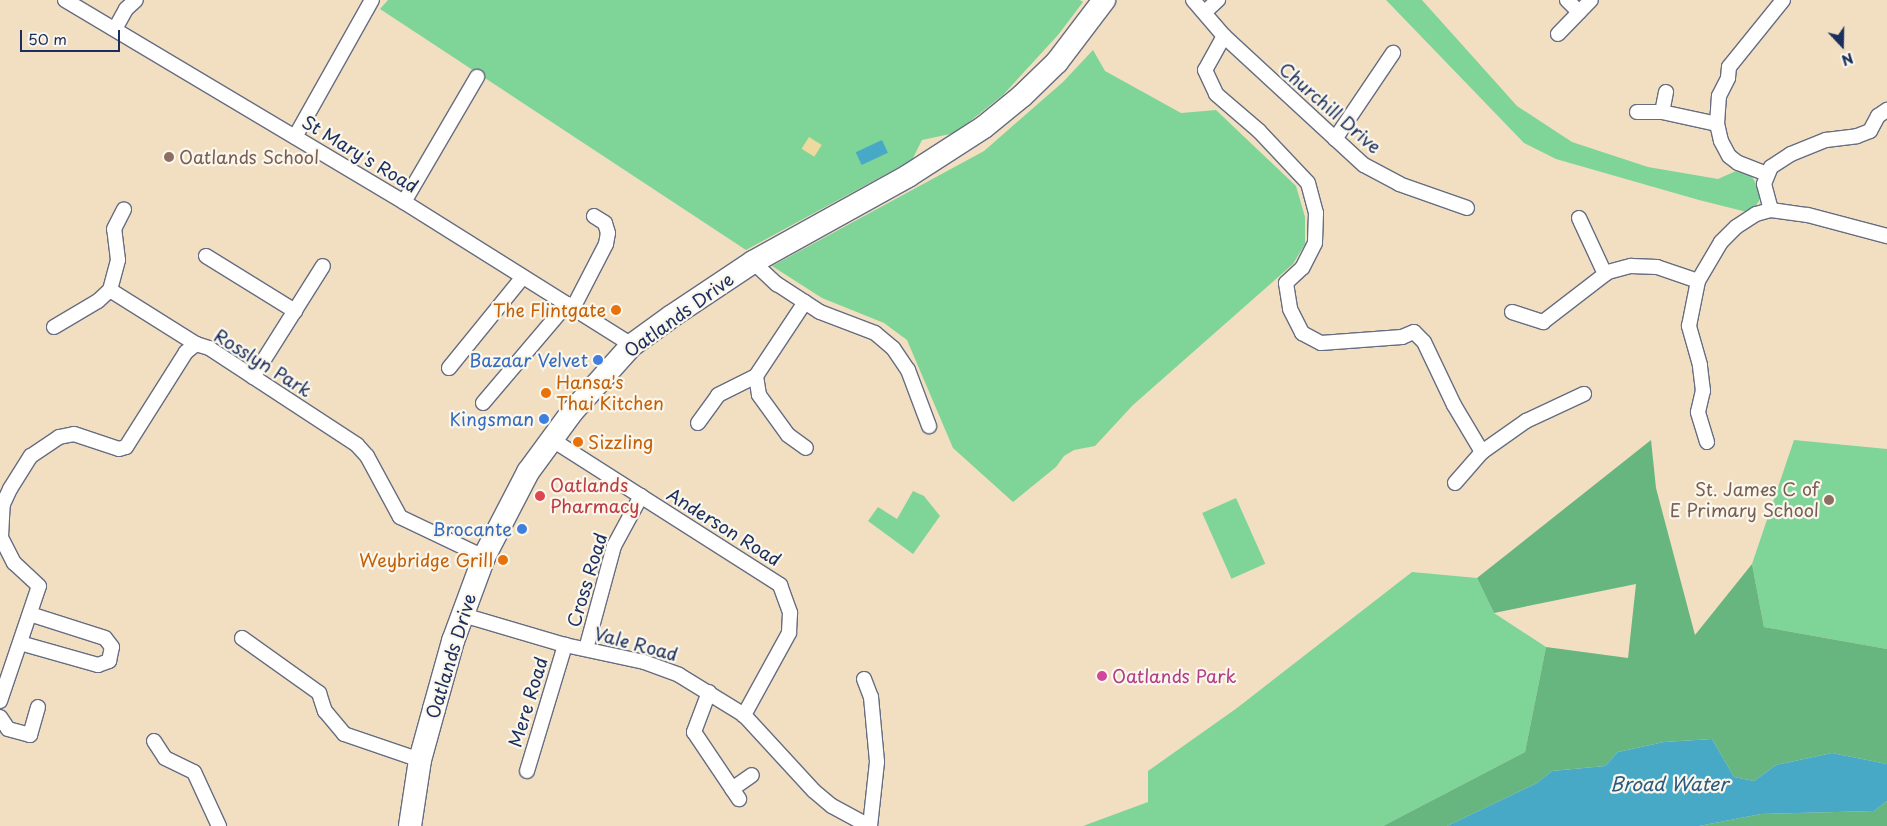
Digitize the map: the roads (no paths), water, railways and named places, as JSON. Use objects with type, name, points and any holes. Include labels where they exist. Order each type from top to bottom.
[{"type":"main road","name":"Oatlands Drive","points":[[410,826],[420,760],[463,614],[484,557],[518,489],[551,440],[632,345],[753,262],[908,176],[984,127],[1022,96],[1057,62],[1104,0]]},
{"type":"street","name":"St Mary's Road","points":[[65,0],[404,202],[632,345]]},
{"type":"street","points":[[115,29],[126,9],[136,0]]},
{"type":"street","points":[[295,137],[372,0]]},
{"type":"street","name":"Churchill Drive","points":[[1193,0],[1224,36],[1364,165],[1399,184],[1467,208]]},
{"type":"street","points":[[1205,12],[1218,0]]},
{"type":"street","points":[[1567,0],[1580,12]]},
{"type":"street","points":[[1558,34],[1591,0]]},
{"type":"street","points":[[1767,174],[1733,159],[1721,141],[1717,124],[1718,96],[1728,78],[1729,67],[1783,0]]},
{"type":"street","points":[[1224,36],[1204,70],[1216,94],[1259,131],[1308,183],[1316,212],[1315,244],[1302,268],[1286,284],[1290,309],[1302,333],[1321,343],[1402,337],[1414,332],[1424,342],[1454,405],[1482,452]]},
{"type":"street","points":[[1335,139],[1392,53]]},
{"type":"street","points":[[404,202],[477,77]]},
{"type":"street","points":[[1662,112],[1666,92]]},
{"type":"street","points":[[1771,210],[1764,184],[1767,174],[1791,154],[1826,140],[1857,136],[1870,131],[1878,116],[1887,110]]},
{"type":"street","points":[[1637,112],[1662,112],[1717,124]]},
{"type":"street","points":[[54,327],[98,302],[110,290],[118,260],[114,229],[124,209]]},
{"type":"street","points":[[1707,442],[1698,412],[1703,391],[1700,365],[1689,326],[1698,281],[1721,242],[1736,226],[1756,214],[1771,210],[1808,215],[1887,236]]},
{"type":"street","points":[[483,403],[570,306],[606,244],[608,233],[605,223],[594,216]]},
{"type":"street","points":[[1580,218],[1605,274]]},
{"type":"street","points":[[206,256],[294,311]]},
{"type":"street","points":[[753,262],[777,284],[820,312],[875,333],[893,348],[908,370],[929,426]]},
{"type":"street","points":[[253,377],[323,266]]},
{"type":"street","points":[[1512,312],[1543,322],[1605,274],[1631,266],[1657,267],[1698,281]]},
{"type":"street","points":[[449,368],[523,277]]},
{"type":"street","points":[[110,290],[196,344]]},
{"type":"street","points":[[698,423],[718,396],[756,376],[805,302]]},
{"type":"street","name":"Rosslyn Park","points":[[0,701],[39,586],[14,563],[1,537],[3,504],[20,472],[31,456],[59,437],[74,434],[119,449],[126,447],[186,352],[196,344],[209,348],[357,446],[367,456],[400,517],[484,557]]},
{"type":"street","points":[[756,376],[759,395],[788,435],[806,448]]},
{"type":"street","points":[[1455,483],[1482,452],[1526,421],[1584,394]]},
{"type":"street","name":"Anderson Road","points":[[551,440],[770,576],[780,585],[788,601],[791,618],[789,633],[744,715]]},
{"type":"street","name":"Cross Road","points":[[586,650],[614,546],[641,496]]},
{"type":"street","points":[[20,643],[98,665],[109,661],[112,647],[104,638],[30,614]]},
{"type":"street","name":"Vale Road","points":[[463,614],[565,645],[644,662],[679,675],[744,715],[814,791],[832,806],[870,826]]},
{"type":"street","points":[[242,638],[319,693],[325,711],[344,734],[420,760]]},
{"type":"street","name":"Mere Road","points":[[527,771],[565,645]]},
{"type":"street","points":[[864,679],[871,697],[877,762],[870,826]]},
{"type":"street","points":[[709,692],[694,732],[735,794],[752,775]]},
{"type":"street","points":[[0,717],[8,728],[30,735],[38,707]]},
{"type":"street","points":[[154,741],[165,758],[194,772],[219,826]]},
{"type":"water","points":[[882,140],[888,153],[862,165],[856,152]]},
{"type":"water","name":"Broad Water","points":[[1712,739],[1734,777],[1754,781],[1776,765],[1832,753],[1887,764],[1887,801],[1874,811],[1761,814],[1699,826],[1447,826],[1537,783],[1552,771],[1605,766],[1618,752],[1664,742]]},
{"type":"place","name":"Oatlands School","points":[[169,157]]},
{"type":"place","name":"The Flintgate","points":[[616,310]]},
{"type":"place","name":"Bazaar Velvet","points":[[598,360]]},
{"type":"place","name":"Hansa's Thai Kitchen","points":[[546,393]]},
{"type":"place","name":"Kingsman","points":[[544,419]]},
{"type":"place","name":"Sizzling","points":[[578,442]]},
{"type":"place","name":"Oatlands Pharmacy","points":[[540,496]]},
{"type":"place","name":"St. James C of E Primary School","points":[[1829,500]]},
{"type":"place","name":"Brocante","points":[[522,529]]},
{"type":"place","name":"Weybridge Grill","points":[[503,560]]},
{"type":"place","name":"Oatlands Park","points":[[1102,676]]}]
